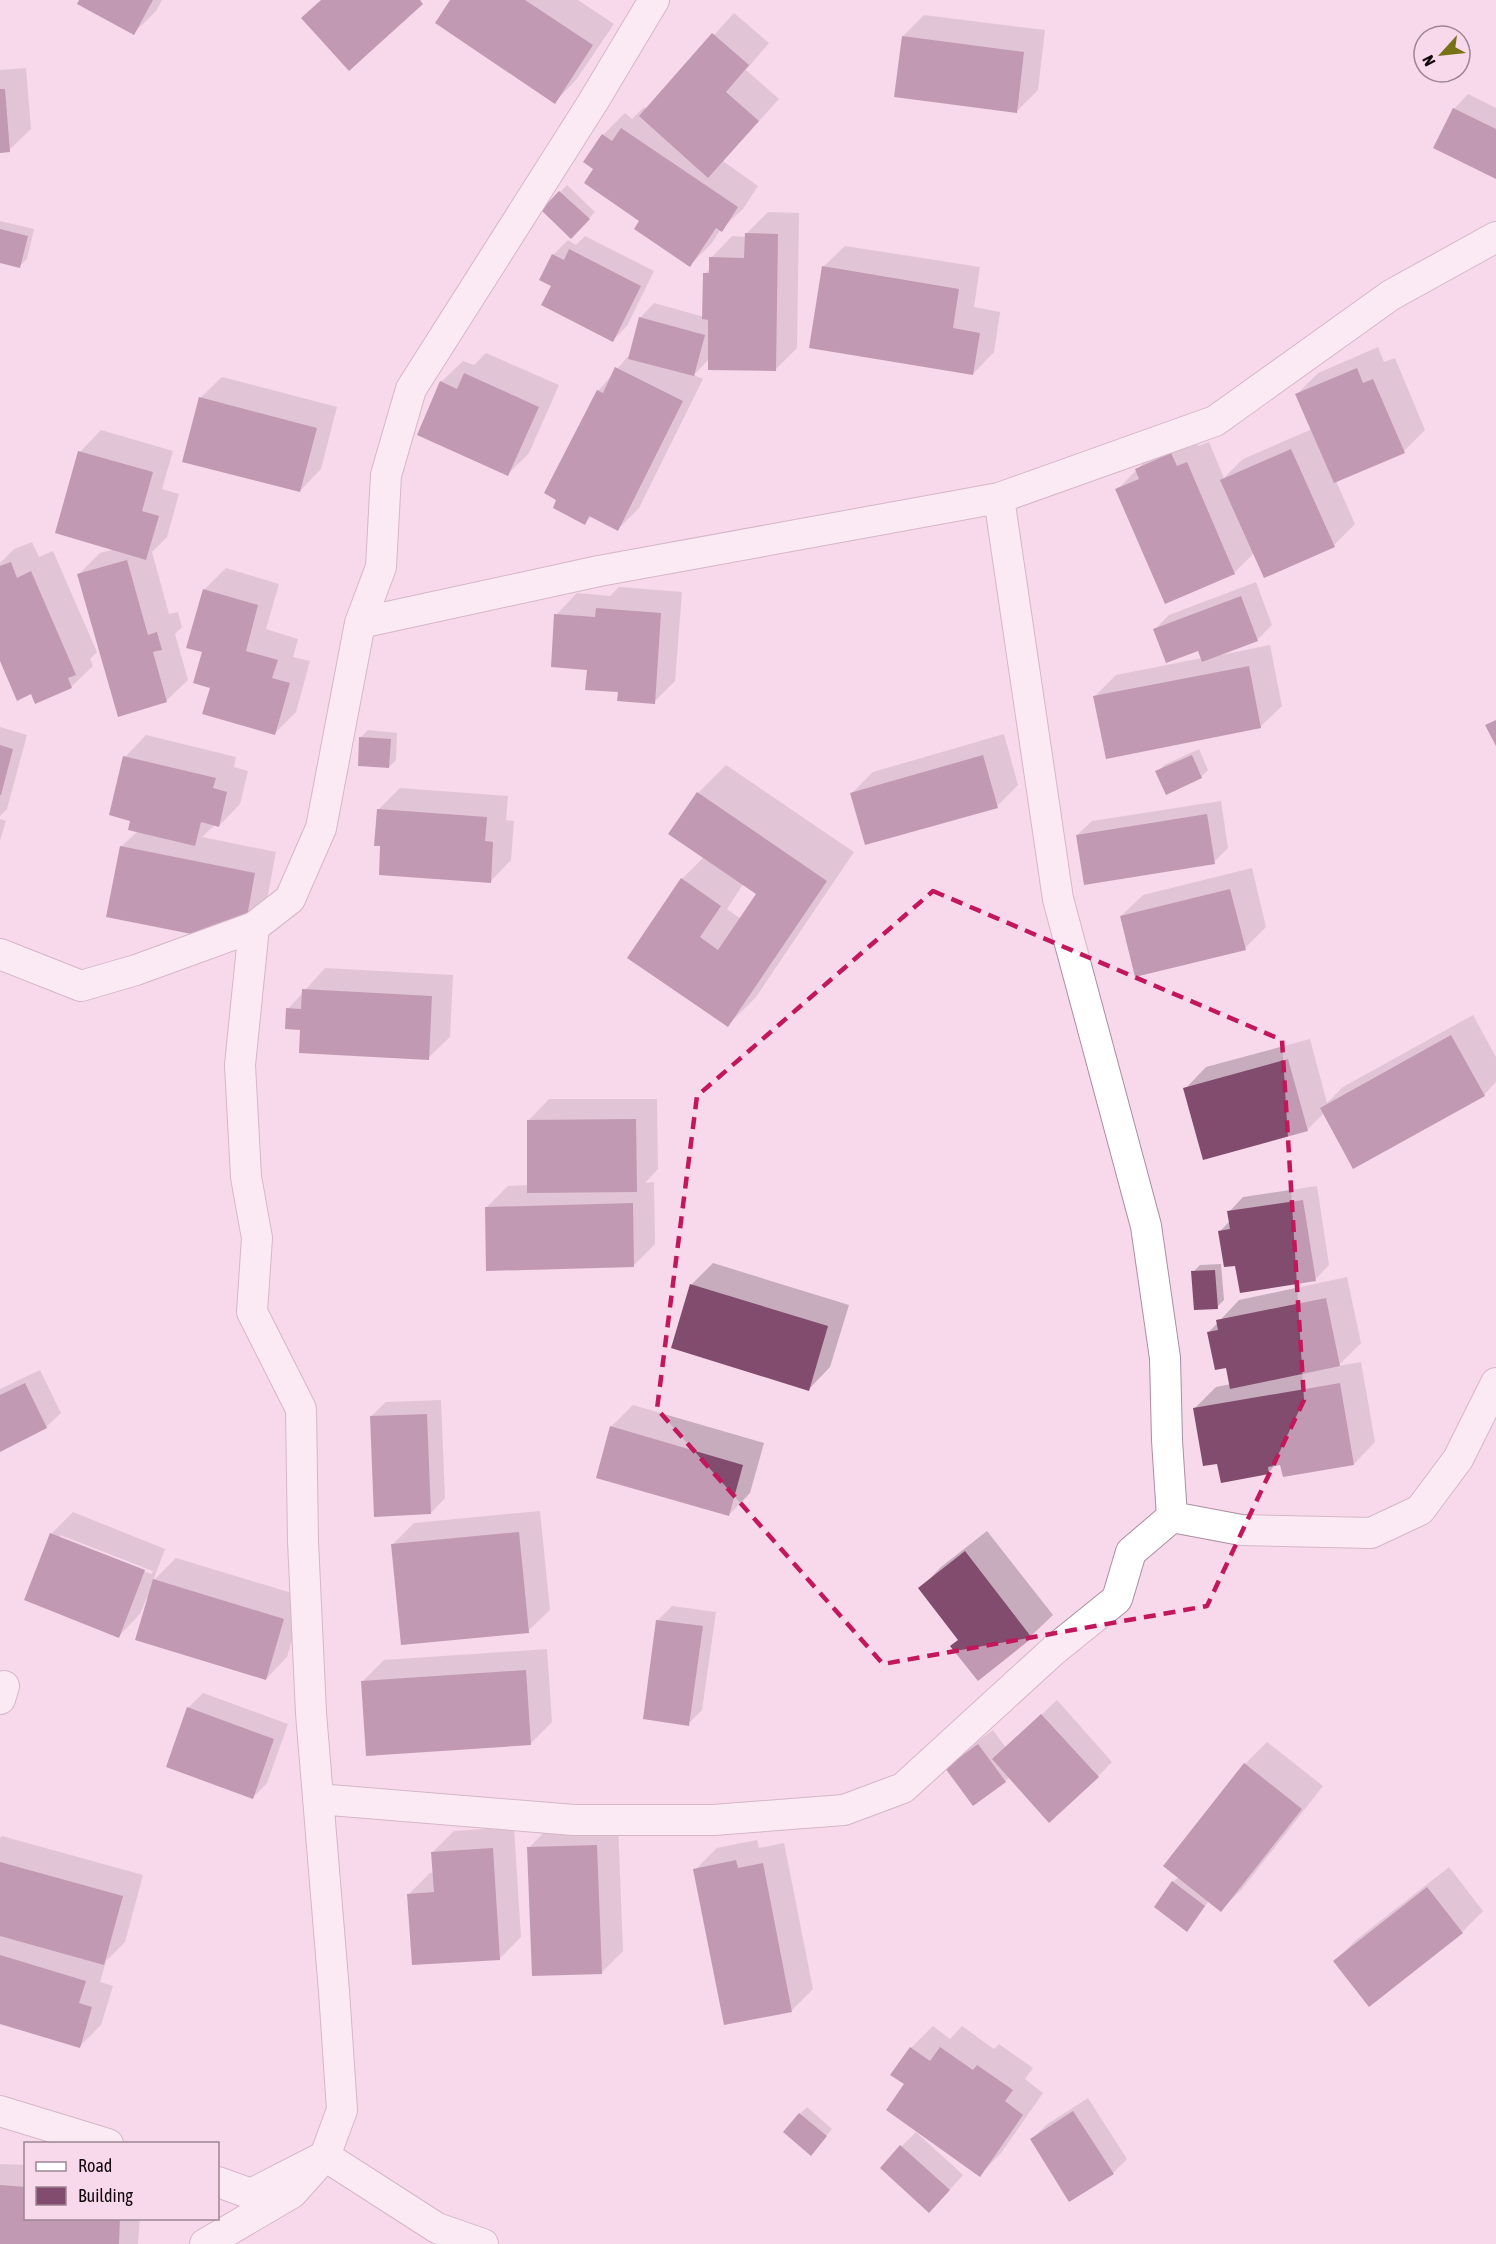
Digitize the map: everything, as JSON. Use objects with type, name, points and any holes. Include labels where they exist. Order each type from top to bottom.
[{"type":"street","points":[[0,954],[81,986],[136,970],[254,927],[290,899],[321,828],[360,623],[381,567],[387,475],[411,389],[654,0]]},
{"type":"street","points":[[360,623],[599,571],[999,498],[1215,421],[1391,295],[1496,237]]},
{"type":"street","points":[[999,498],[1058,899],[1146,1226],[1166,1358],[1167,1440],[1172,1516]]},
{"type":"street","points":[[205,2244],[292,2193],[325,2156],[342,2110],[311,1713],[303,1552],[301,1409],[252,1312],[257,1238],[246,1177],[240,1065],[254,927]]},
{"type":"street","points":[[1172,1516],[1241,1530],[1371,1533],[1420,1510],[1458,1459],[1496,1383]]},
{"type":"street","points":[[318,1799],[574,1820],[713,1820],[844,1810],[903,1788],[1054,1650],[1117,1599],[1131,1552],[1172,1516]]},
{"type":"street","points":[[0,2111],[101,2142]]},
{"type":"street","points":[[219,2182],[251,2194],[325,2156]]},
{"type":"street","points":[[325,2156],[437,2228],[483,2244]]},
{"type":"highlighted area","points":[[933,891],[1282,1040],[1304,1400],[1207,1606],[883,1664],[657,1409],[697,1096]]},
{"type":"building","points":[[79,0],[153,0],[134,35],[77,4]]},
{"type":"building","points":[[321,0],[420,0],[423,4],[349,71],[301,18]]},
{"type":"building","points":[[450,0],[525,0],[593,45],[555,104],[435,23]]},
{"type":"building","points":[[712,33],[749,65],[726,92],[759,121],[708,178],[639,116]]},
{"type":"building","points":[[902,36],[1024,52],[1017,113],[894,97]]},
{"type":"building","points":[[0,89],[5,89],[10,152],[0,153]]},
{"type":"building","points":[[1453,108],[1496,129],[1496,179],[1433,148]]},
{"type":"building","points":[[621,128],[738,207],[722,232],[716,228],[690,267],[634,229],[639,221],[584,183],[593,169],[583,162],[602,134],[612,141]]},
{"type":"building","points":[[559,191],[590,219],[571,239],[541,210]]},
{"type":"building","points":[[0,229],[28,236],[20,268],[0,263]]},
{"type":"building","points":[[745,233],[778,234],[776,371],[708,370],[708,320],[702,319],[703,273],[709,273],[709,257],[744,258]]},
{"type":"building","points":[[569,249],[641,286],[613,342],[541,305],[551,286],[539,280],[552,254],[564,260]]},
{"type":"building","points":[[822,266],[959,289],[953,328],[980,333],[973,375],[809,348]]},
{"type":"building","points":[[639,317],[705,335],[694,376],[628,359]]},
{"type":"building","points":[[615,367],[683,401],[618,531],[589,516],[585,525],[553,508],[556,500],[544,493],[597,390],[603,393]]},
{"type":"building","points":[[1357,368],[1363,383],[1373,379],[1405,453],[1334,483],[1295,394]]},
{"type":"building","points":[[464,373],[539,407],[508,476],[417,435],[440,381],[457,389]]},
{"type":"building","points":[[199,397],[317,428],[300,492],[182,462]]},
{"type":"building","points":[[1291,449],[1335,547],[1264,578],[1220,480]]},
{"type":"building","points":[[78,451],[153,472],[142,511],[159,516],[146,560],[55,533]]},
{"type":"building","points":[[1171,453],[1177,466],[1187,462],[1235,574],[1165,604],[1115,489],[1139,479],[1135,469]]},
{"type":"building","points":[[127,560],[148,635],[157,632],[162,650],[153,652],[167,702],[118,717],[77,574]]},
{"type":"building","points":[[11,562],[17,578],[31,571],[76,675],[68,678],[72,688],[35,704],[31,694],[17,701],[0,661],[0,566]]},
{"type":"building","points":[[203,589],[258,605],[246,651],[278,660],[272,678],[290,683],[275,735],[202,714],[210,688],[193,683],[202,652],[186,648]]},
{"type":"building","points":[[1241,596],[1258,641],[1202,662],[1198,651],[1166,663],[1153,629]]},
{"type":"building","points":[[596,608],[661,613],[655,704],[617,701],[618,692],[585,690],[587,670],[551,667],[554,614],[595,617]]},
{"type":"building","points":[[1249,666],[1261,728],[1106,759],[1093,696]]},
{"type":"building","points":[[1496,720],[1496,746],[1485,725]]},
{"type":"building","points":[[359,737],[391,739],[389,768],[358,766]]},
{"type":"building","points":[[0,745],[13,749],[1,795],[0,795]]},
{"type":"building","points":[[983,755],[998,808],[865,845],[850,793]]},
{"type":"building","points":[[1192,755],[1202,778],[1166,795],[1155,771]]},
{"type":"building","points":[[123,756],[216,778],[213,788],[227,792],[219,827],[201,822],[195,846],[128,830],[130,821],[109,815]]},
{"type":"building","points":[[697,792],[827,881],[728,1027],[627,958],[681,878],[721,906],[700,937],[718,950],[756,894],[668,834]]},
{"type":"building","points":[[377,809],[487,817],[485,841],[493,842],[491,883],[379,875],[380,846],[374,846]]},
{"type":"building","points":[[1207,814],[1215,864],[1084,885],[1076,835]]},
{"type":"building","points":[[120,846],[255,873],[242,944],[106,917]]},
{"type":"building","points":[[1230,889],[1246,950],[1135,977],[1120,916]]},
{"type":"building","points":[[302,989],[432,996],[429,1060],[299,1053],[300,1030],[285,1029],[286,1008],[301,1009]]},
{"type":"building","points":[[1451,1035],[1485,1096],[1353,1169],[1320,1108]]},
{"type":"building","points":[[1288,1059],[1308,1131],[1203,1160],[1183,1088]]},
{"type":"building","points":[[636,1119],[637,1192],[527,1193],[527,1120]]},
{"type":"building","points":[[1303,1200],[1316,1281],[1240,1293],[1235,1266],[1224,1267],[1218,1231],[1230,1229],[1227,1211]]},
{"type":"building","points":[[633,1203],[634,1267],[486,1271],[485,1207]]},
{"type":"building","points":[[1215,1270],[1218,1309],[1194,1310],[1191,1271]]},
{"type":"building","points":[[690,1284],[828,1326],[809,1391],[671,1348]]},
{"type":"building","points":[[1326,1298],[1340,1366],[1230,1389],[1226,1368],[1215,1370],[1207,1332],[1218,1330],[1216,1320]]},
{"type":"building","points":[[25,1383],[47,1428],[0,1452],[0,1395]]},
{"type":"building","points":[[1340,1383],[1354,1465],[1283,1477],[1280,1465],[1268,1467],[1269,1474],[1221,1483],[1217,1464],[1203,1466],[1193,1408]]},
{"type":"building","points":[[427,1414],[431,1514],[374,1517],[370,1416]]},
{"type":"building","points":[[610,1426],[743,1465],[729,1516],[596,1478]]},
{"type":"building","points":[[519,1532],[529,1633],[401,1645],[391,1544]]},
{"type":"building","points":[[50,1533],[145,1570],[119,1638],[24,1600]]},
{"type":"building","points":[[965,1551],[1032,1638],[978,1681],[950,1646],[958,1640],[918,1588]]},
{"type":"building","points":[[153,1579],[284,1619],[266,1680],[135,1640]]},
{"type":"building","points":[[656,1620],[703,1626],[689,1726],[643,1719]]},
{"type":"building","points":[[526,1670],[531,1745],[366,1756],[361,1681]]},
{"type":"building","points":[[187,1707],[274,1739],[253,1799],[166,1767]]},
{"type":"building","points":[[1041,1714],[1099,1777],[1049,1823],[992,1759]]},
{"type":"building","points":[[978,1744],[1006,1782],[973,1806],[945,1768]]},
{"type":"building","points":[[1244,1763],[1302,1809],[1221,1912],[1163,1866]]},
{"type":"building","points":[[597,1845],[602,1974],[532,1976],[527,1847]]},
{"type":"building","points":[[493,1848],[500,1960],[412,1965],[407,1894],[434,1892],[431,1852]]},
{"type":"building","points":[[736,1860],[738,1868],[763,1863],[792,2012],[724,2025],[693,1869]]},
{"type":"building","points":[[0,1862],[123,1896],[104,1965],[0,1936]]},
{"type":"building","points":[[1172,1881],[1205,1906],[1187,1932],[1154,1907]]},
{"type":"building","points":[[1427,1887],[1463,1933],[1369,2007],[1333,1961]]},
{"type":"building","points":[[0,1955],[86,1981],[79,2003],[92,2007],[80,2048],[0,2024]]},
{"type":"building","points":[[910,2047],[930,2061],[940,2047],[973,2070],[977,2065],[1013,2090],[1005,2101],[1023,2115],[980,2177],[886,2110],[904,2084],[890,2075]]},
{"type":"building","points":[[1073,2111],[1114,2174],[1069,2202],[1030,2139]]},
{"type":"building","points":[[799,2113],[827,2136],[811,2156],[783,2132]]},
{"type":"building","points":[[900,2145],[950,2190],[929,2213],[880,2168]]},
{"type":"building","points":[[0,2185],[24,2187],[24,2220],[120,2220],[119,2244],[0,2244]]}]
